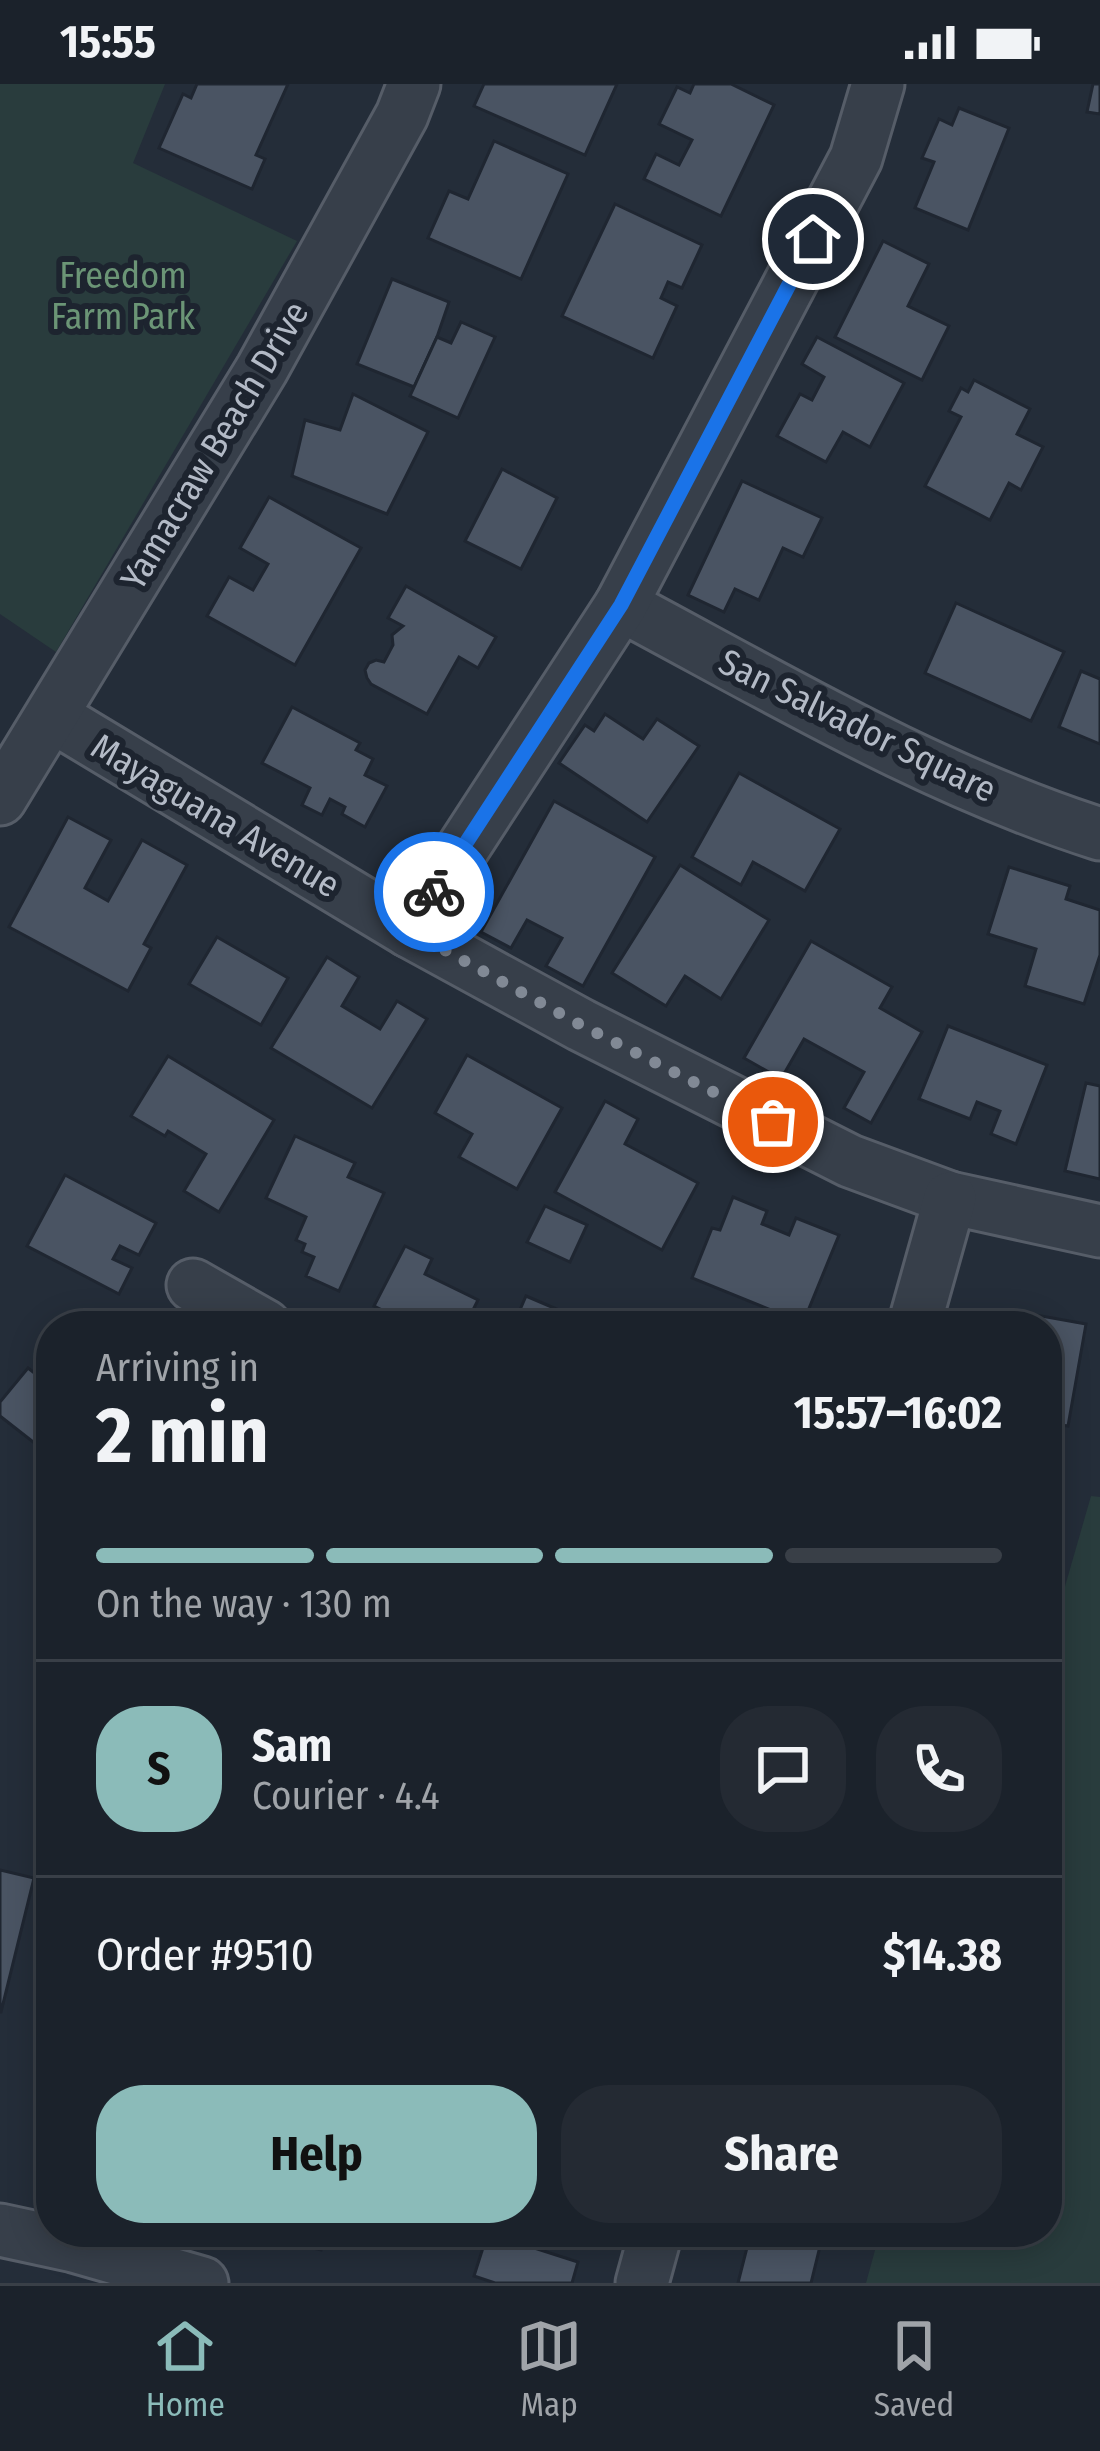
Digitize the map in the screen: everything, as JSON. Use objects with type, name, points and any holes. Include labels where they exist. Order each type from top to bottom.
[{"type":"street","name":"Yamacraw Beach Drive","points":[[0,799],[262,369],[402,115],[414,84]]},
{"type":"street","points":[[410,931],[621,605],[856,158],[878,84]]},
{"type":"street","name":"San Salvador Square","points":[[621,605],[877,742],[1054,819],[1100,834]]},
{"type":"street","name":"Mayaguana Avenue","points":[[52,716],[410,931],[581,1025],[850,1161],[950,1198],[1100,1231]]},
{"type":"street","points":[[918,1311],[950,1198]]},
{"type":"street","points":[[193,1286],[238,1311]]},
{"type":"street","points":[[0,2230],[36,2238]]},
{"type":"street","points":[[77,2247],[202,2283]]},
{"type":"street","points":[[642,2283],[652,2247]]},
{"type":"green space","name":"Freedom Farm Park","points":[[0,84],[165,84],[133,163],[297,241],[56,652],[0,614]]},
{"type":"green space","points":[[1091,1496],[1100,1497],[1100,2283],[866,2283],[876,2247],[1062,2247],[1062,1597]]},
{"type":"building","points":[[197,84],[288,84],[256,155],[265,159],[252,189],[159,148],[183,94],[191,98]]},
{"type":"building","points":[[484,84],[617,84],[585,155],[474,106]]},
{"type":"building","points":[[694,84],[731,84],[774,105],[721,216],[644,179],[656,154],[679,165],[692,140],[659,124],[677,87],[690,93]]},
{"type":"building","points":[[1093,84],[1100,84],[1100,114],[1087,112]]},
{"type":"building","points":[[959,108],[1009,128],[968,230],[915,208],[934,162],[922,158],[939,119],[952,125]]},
{"type":"building","points":[[494,141],[568,174],[521,279],[428,238],[449,191],[468,199]]},
{"type":"building","points":[[615,204],[702,245],[682,288],[668,282],[661,298],[677,306],[653,358],[562,316]]},
{"type":"building","points":[[883,241],[929,264],[908,306],[949,326],[922,380],[835,337]]},
{"type":"building","points":[[392,279],[449,302],[414,387],[357,364]]},
{"type":"building","points":[[461,322],[495,337],[458,418],[410,396],[437,337],[451,343]]},
{"type":"building","points":[[817,337],[904,383],[870,447],[843,432],[826,462],[777,436],[800,394],[812,400],[824,377],[802,364]]},
{"type":"building","points":[[974,380],[1030,409],[1017,434],[1043,447],[1021,490],[1009,483],[990,520],[925,486],[961,417],[949,411],[961,388],[968,392]]},
{"type":"building","points":[[353,394],[428,432],[387,514],[292,476],[305,420],[340,430]]},
{"type":"building","points":[[502,469],[557,498],[521,569],[465,541]]},
{"type":"building","points":[[742,481],[822,518],[803,557],[783,548],[759,600],[735,589],[724,612],[688,595]]},
{"type":"building","points":[[269,497],[361,548],[295,665],[207,616],[229,577],[253,590],[268,564],[240,548]]},
{"type":"building","points":[[406,586],[496,637],[478,668],[459,657],[427,714],[371,684],[365,670],[376,660],[384,662],[393,645],[392,635],[403,626],[388,618]]},
{"type":"building","points":[[956,603],[1064,652],[1031,721],[925,673]]},
{"type":"building","points":[[1081,671],[1100,679],[1100,744],[1059,727]]},
{"type":"building","points":[[292,707],[360,743],[356,750],[373,759],[365,775],[387,786],[365,827],[342,814],[345,807],[330,799],[322,815],[302,805],[310,788],[262,763]]},
{"type":"building","points":[[605,714],[643,739],[657,719],[699,746],[647,822],[559,763],[585,725],[594,731]]},
{"type":"building","points":[[739,773],[840,829],[805,891],[753,862],[741,885],[692,857]]},
{"type":"building","points":[[554,801],[655,857],[583,986],[546,966],[562,938],[527,920],[511,948],[481,932]]},
{"type":"building","points":[[68,817],[111,840],[85,888],[108,901],[142,840],[187,865],[144,944],[151,948],[128,991],[9,927]]},
{"type":"building","points":[[680,865],[769,920],[721,999],[685,976],[666,1006],[612,973]]},
{"type":"building","points":[[1009,867],[1070,886],[1066,899],[1100,910],[1100,955],[1084,1004],[1025,986],[1036,949],[988,934]]},
{"type":"building","points":[[217,937],[288,978],[261,1025],[189,984]]},
{"type":"building","points":[[811,941],[892,987],[880,1008],[922,1032],[871,1123],[844,1108],[864,1072],[804,1039],[781,1079],[744,1058]]},
{"type":"building","points":[[327,957],[359,977],[342,1006],[380,1029],[397,1001],[427,1019],[372,1108],[271,1048]]},
{"type":"building","points":[[948,1026],[1047,1065],[1016,1144],[991,1134],[1000,1111],[977,1102],[970,1119],[919,1099]]},
{"type":"building","points":[[467,1055],[562,1108],[517,1189],[459,1157],[472,1134],[435,1113]]},
{"type":"building","points":[[168,1056],[274,1120],[219,1212],[184,1191],[206,1154],[131,1116]]},
{"type":"building","points":[[1086,1083],[1100,1086],[1100,1179],[1065,1171]]},
{"type":"building","points":[[605,1101],[638,1119],[625,1144],[698,1183],[662,1250],[555,1192]]},
{"type":"building","points":[[295,1136],[355,1163],[348,1177],[384,1193],[339,1291],[306,1276],[314,1257],[302,1252],[305,1244],[296,1240],[306,1217],[266,1198]]},
{"type":"building","points":[[65,1175],[156,1223],[139,1255],[120,1246],[113,1259],[132,1268],[119,1294],[27,1246]]},
{"type":"building","points":[[733,1197],[767,1211],[762,1224],[789,1235],[796,1218],[839,1235],[808,1311],[773,1311],[692,1278],[712,1228],[720,1230]]},
{"type":"building","points":[[545,1206],[587,1225],[570,1262],[527,1242]]},
{"type":"building","points":[[405,1246],[432,1259],[425,1274],[478,1300],[472,1311],[384,1311],[374,1306]]},
{"type":"building","points":[[526,1296],[561,1311],[520,1311]]},
{"type":"building","points":[[1062,1320],[1086,1324],[1068,1426],[1062,1425]]},
{"type":"building","points":[[28,1368],[36,1374],[36,1444],[0,1416],[0,1402]]},
{"type":"building","points":[[0,1870],[34,1878],[1,2012],[0,2012]]},
{"type":"building","points":[[483,2247],[531,2247],[578,2262],[572,2283],[495,2283],[474,2276]]},
{"type":"building","points":[[747,2247],[820,2247],[811,2283],[738,2283]]},
{"type":"way so far","points":[[434,892],[410,931],[773,1122]]},
{"type":"route","points":[[434,892],[621,605],[813,239]]}]
